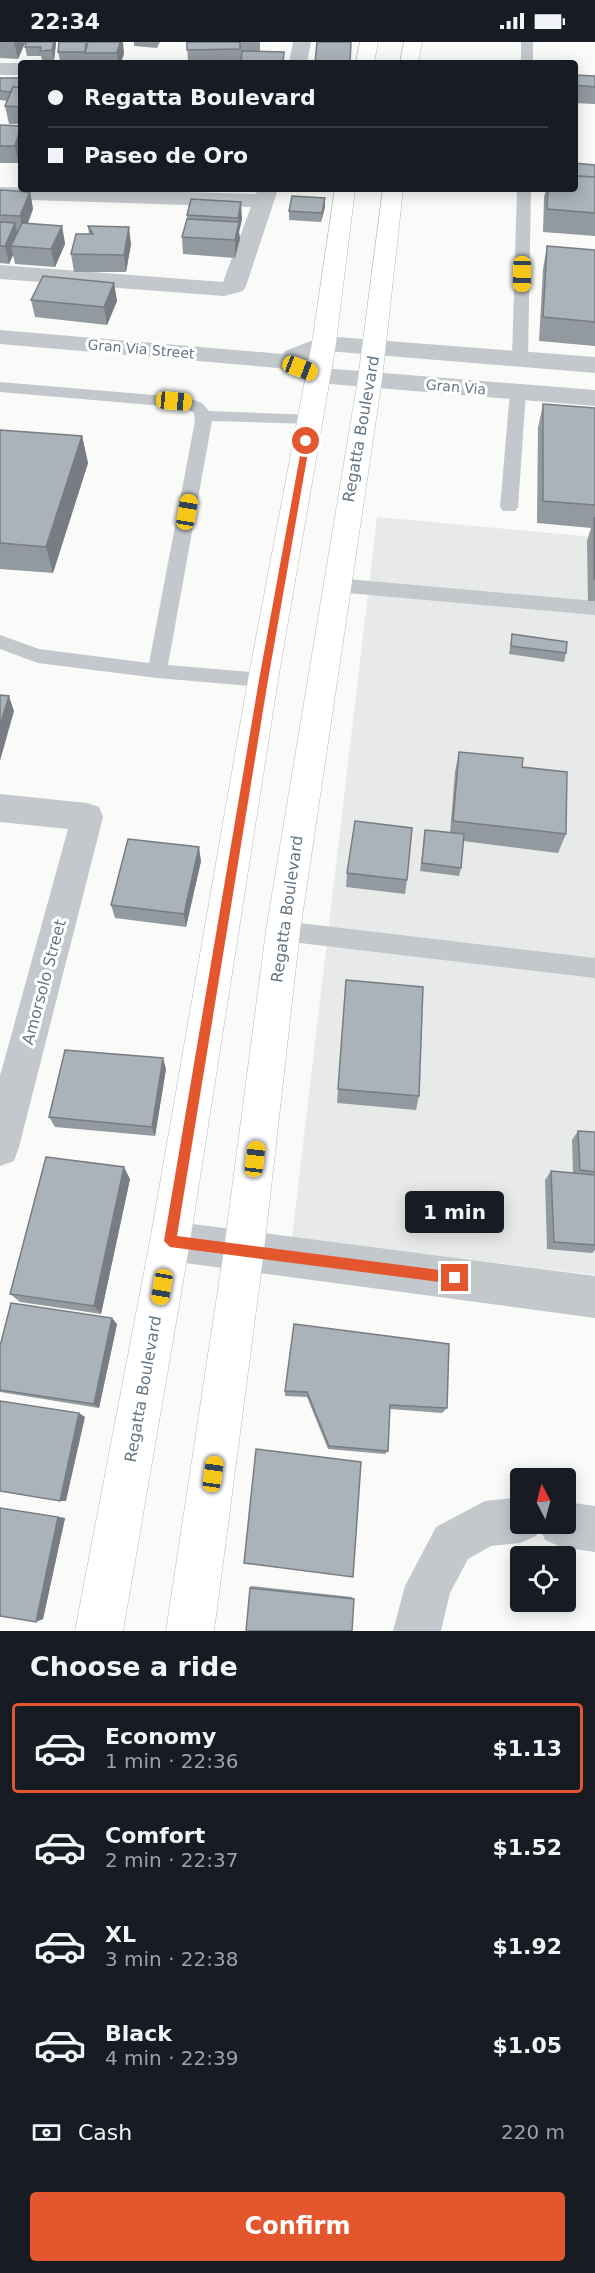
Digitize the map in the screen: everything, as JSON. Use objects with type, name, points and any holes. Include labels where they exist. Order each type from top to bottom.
[{"type":"street","points":[[299,60],[302,42]]},
{"type":"street","points":[[366,60],[369,42]]},
{"type":"street","points":[[410,60],[412,42]]},
{"type":"street","points":[[0,69],[18,69]]},
{"type":"street","name":"Regatta Boulevard","points":[[99,1631],[170,1241],[263,680],[321,359],[345,192]]},
{"type":"street","name":"Regatta Boulevard","points":[[190,1631],[244,1250],[283,931],[372,363],[393,192]]},
{"type":"street","points":[[0,193],[267,195],[235,286],[224,289],[0,272]]},
{"type":"street","name":"Gran Via Street","points":[[0,337],[282,361],[321,359]]},
{"type":"street","name":"Gran Via","points":[[321,359],[372,363],[520,359],[595,365]]},
{"type":"street","name":"Gran Via","points":[[372,363],[518,392],[595,398]]},
{"type":"street","name":"Amorsolo Street","points":[[0,808],[87,817],[0,1147]]},
{"type":"street","points":[[170,1241],[595,1297]]},
{"type":"street","points":[[417,1631],[428,1586],[452,1543],[485,1524],[510,1522]]},
{"type":"street","points":[[576,1526],[595,1529]]},
{"type":"lane","points":[[526,60],[527,42]]},
{"type":"lane","points":[[520,359],[524,192]]},
{"type":"lane","points":[[0,387],[189,403],[197,406],[205,416],[157,672]]},
{"type":"lane","points":[[509,507],[518,392]]},
{"type":"lane","points":[[205,416],[310,419]]},
{"type":"lane","points":[[336,585],[595,608]]},
{"type":"lane","points":[[0,642],[38,656],[157,672],[263,680]]},
{"type":"lane","points":[[283,931],[595,969]]},
{"type":"shaded area","points":[[377,517],[595,537],[595,1275],[292,1238]]},
{"type":"building","points":[[26,42],[54,42],[52,50],[40,51],[41,47],[25,47]]},
{"type":"building","points":[[59,42],[86,42],[85,52],[58,52]]},
{"type":"building","points":[[88,42],[120,42],[117,53],[85,53]]},
{"type":"building","points":[[187,42],[240,42],[240,49],[187,50]]},
{"type":"building","points":[[317,42],[351,42],[350,60],[315,60]]},
{"type":"building","points":[[242,51],[284,52],[283,60],[241,60]]},
{"type":"building","points":[[578,75],[595,76],[595,87],[578,85]]},
{"type":"building","points":[[0,78],[18,78],[18,88],[13,87],[11,92],[0,91]]},
{"type":"building","points":[[13,87],[18,88],[18,107],[5,106]]},
{"type":"building","points":[[0,125],[18,126],[15,146],[0,146]]},
{"type":"building","points":[[578,163],[595,165],[595,177],[578,176]]},
{"type":"building","points":[[578,176],[595,177],[595,213],[547,209],[548,192],[578,192]]},
{"type":"building","points":[[0,190],[30,192],[20,216],[0,215]]},
{"type":"building","points":[[292,196],[325,198],[322,213],[289,211]]},
{"type":"building","points":[[191,199],[241,202],[238,218],[187,215]]},
{"type":"building","points":[[187,219],[239,222],[235,240],[182,237]]},
{"type":"building","points":[[0,222],[15,223],[5,246],[0,246]]},
{"type":"building","points":[[22,223],[62,226],[51,249],[11,246]]},
{"type":"building","points":[[88,226],[129,227],[124,255],[71,254],[76,234],[93,234]]},
{"type":"building","points":[[547,246],[595,250],[595,322],[543,317]]},
{"type":"building","points":[[43,276],[114,283],[104,307],[31,300]]},
{"type":"building","points":[[543,404],[595,408],[595,505],[543,501]]},
{"type":"building","points":[[0,430],[82,436],[46,547],[0,543]]},
{"type":"building","points":[[595,518],[595,579],[594,579]]},
{"type":"building","points":[[512,634],[567,642],[566,653],[511,646]]},
{"type":"building","points":[[0,695],[9,696],[0,725]]},
{"type":"building","points":[[459,752],[523,758],[522,767],[567,772],[566,834],[453,821]]},
{"type":"building","points":[[355,821],[412,828],[407,880],[347,873]]},
{"type":"building","points":[[425,830],[464,834],[461,868],[422,863]]},
{"type":"building","points":[[128,839],[199,847],[184,914],[111,905]]},
{"type":"building","points":[[346,980],[423,987],[419,1096],[338,1089]]},
{"type":"building","points":[[65,1050],[163,1058],[152,1127],[49,1117]]},
{"type":"building","points":[[578,1131],[595,1132],[595,1172],[580,1170]]},
{"type":"building","points":[[46,1157],[124,1167],[94,1306],[10,1294]]},
{"type":"building","points":[[551,1171],[595,1175],[595,1245],[554,1242]]},
{"type":"building","points":[[11,1303],[112,1318],[94,1404],[0,1390],[0,1346]]},
{"type":"building","points":[[294,1324],[449,1344],[447,1408],[390,1405],[388,1451],[329,1446],[307,1392],[285,1391]]},
{"type":"building","points":[[0,1401],[79,1413],[60,1501],[0,1491]]},
{"type":"building","points":[[256,1449],[361,1462],[353,1577],[244,1563]]},
{"type":"building","points":[[0,1508],[58,1517],[36,1622],[0,1616]]},
{"type":"building","points":[[250,1588],[354,1599],[352,1631],[246,1631]]},
{"type":"route","points":[[306,441],[263,680],[170,1241],[455,1278]]}]
